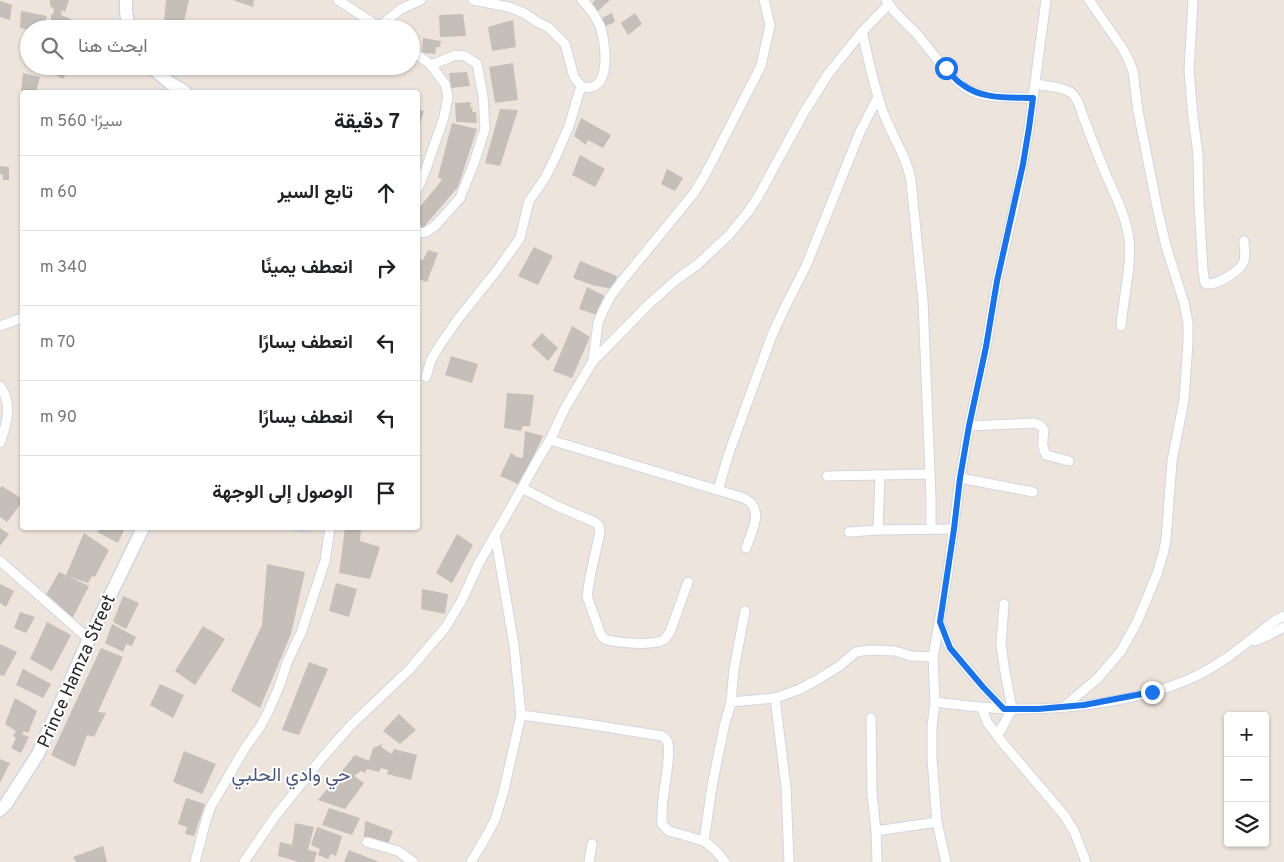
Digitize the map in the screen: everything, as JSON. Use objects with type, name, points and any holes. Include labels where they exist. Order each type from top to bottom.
[{"type":"main road","points":[[126,0],[127,20]]},
{"type":"main road","points":[[161,75],[182,90]]},
{"type":"main road","name":"Prince Hamza Street","points":[[0,810],[6,804],[38,754],[89,639],[142,530]]},
{"type":"street","points":[[338,0],[368,20]]},
{"type":"street","points":[[389,20],[401,9],[421,0]]},
{"type":"street","points":[[473,0],[509,7],[524,13],[548,28],[565,44],[574,78],[581,86],[591,88],[603,76],[605,51],[600,25],[582,0]]},
{"type":"street","points":[[593,361],[598,323],[610,297],[694,193],[761,66],[770,25],[764,0]]},
{"type":"street","points":[[946,862],[937,822],[932,759],[932,727],[935,702],[933,657],[940,622],[969,426],[986,347],[997,281],[1023,164],[1036,84],[1046,0]]},
{"type":"street","points":[[1065,706],[1097,679],[1121,651],[1137,622],[1157,574],[1166,540],[1172,461],[1184,400],[1188,342],[1188,322],[1158,212],[1138,111],[1133,71],[1123,49],[1089,0]]},
{"type":"street","points":[[1193,0],[1189,72],[1192,117],[1198,154],[1199,204],[1205,283],[1210,285],[1218,282],[1241,266],[1245,258],[1244,241]]},
{"type":"street","points":[[244,862],[274,818],[321,759],[351,725],[409,670],[446,628],[462,600],[479,563],[593,361],[649,304],[714,250],[739,224],[762,189],[803,114],[828,74],[887,2],[946,68],[971,91],[985,95],[1033,98]]},
{"type":"street","points":[[862,32],[878,97],[885,117],[908,166],[911,181],[923,301],[931,529]]},
{"type":"street","points":[[420,233],[426,232],[436,225],[460,198],[485,129],[483,96],[477,64],[465,56],[456,55],[431,65]]},
{"type":"street","points":[[420,57],[431,65],[445,84],[448,96],[441,125],[420,183]]},
{"type":"street","points":[[1036,84],[1065,89],[1074,95],[1121,208],[1129,241],[1121,326]]},
{"type":"street","points":[[426,377],[431,360],[449,332],[520,238],[530,201],[556,156],[569,126],[581,86]]},
{"type":"street","points":[[718,490],[729,453],[772,335],[808,260],[860,132],[878,97]]},
{"type":"street","points":[[0,326],[20,319]]},
{"type":"street","points":[[0,386],[8,400],[8,412],[0,443]]},
{"type":"street","points":[[969,426],[1034,423],[1040,425],[1044,430],[1043,448],[1046,455],[1069,461]]},
{"type":"street","points":[[550,440],[744,498],[752,503],[756,511],[756,518],[746,548]]},
{"type":"street","points":[[827,476],[930,474]]},
{"type":"street","points":[[878,530],[880,475]]},
{"type":"street","points":[[960,478],[1032,492]]},
{"type":"street","points":[[522,488],[557,506],[595,522],[599,526],[600,532],[587,596],[602,635],[605,638],[652,644],[664,640],[670,632],[688,582]]},
{"type":"street","points":[[849,532],[954,529]]},
{"type":"street","points":[[195,862],[210,808],[244,748],[260,727],[269,710],[288,660],[301,633],[325,561],[330,530]]},
{"type":"street","points":[[471,862],[495,820],[503,794],[521,715],[514,645],[496,534]]},
{"type":"street","points":[[0,561],[89,639]]},
{"type":"street","points":[[998,735],[1008,709],[1001,645],[1004,604]]},
{"type":"street","points":[[704,841],[724,727],[731,702],[734,669],[745,611]]},
{"type":"street","points":[[935,702],[982,708],[1038,709],[1111,700],[1152,692],[1196,676],[1210,668],[1225,659],[1271,623],[1284,616]]},
{"type":"street","points":[[940,622],[950,648],[983,687],[1008,709]]},
{"type":"street","points":[[1244,644],[1267,636],[1284,627]]},
{"type":"street","points":[[731,702],[775,698],[798,690],[838,667],[856,652],[869,650],[895,651],[911,656],[933,657]]},
{"type":"street","points":[[775,698],[786,786],[789,862]]},
{"type":"street","points":[[982,708],[987,722],[1002,742],[1064,815],[1074,831],[1086,862]]},
{"type":"street","points":[[521,715],[662,736],[666,739],[668,749],[662,824],[668,831],[704,841],[725,862]]},
{"type":"street","points":[[871,718],[872,794],[877,862]]},
{"type":"street","points":[[876,830],[937,822]]},
{"type":"street","points":[[368,842],[398,851],[413,862]]},
{"type":"street","points":[[589,862],[592,844]]},
{"type":"shaded area","points":[[292,530],[313,530],[312,534]]},
{"type":"building","points":[[50,0],[69,0],[65,12],[62,10],[61,15],[71,20],[51,20],[51,14],[53,15],[54,9],[50,6]]},
{"type":"building","points":[[166,0],[189,0],[184,20],[164,20]]},
{"type":"building","points":[[233,0],[254,0],[253,7]]},
{"type":"building","points":[[595,0],[610,0],[597,12],[591,5]]},
{"type":"building","points":[[0,1],[12,5],[10,20],[0,17]]},
{"type":"building","points":[[21,11],[47,16],[46,20],[20,20]]},
{"type":"building","points":[[612,13],[615,22],[606,26],[602,18]]},
{"type":"building","points":[[635,13],[642,24],[628,35],[621,23]]},
{"type":"building","points":[[463,14],[466,36],[440,37],[439,15]]},
{"type":"building","points":[[513,20],[516,47],[492,51],[488,27]]},
{"type":"building","points":[[423,38],[441,41],[440,47],[436,47],[435,54],[422,53]]},
{"type":"building","points":[[513,63],[518,100],[495,103],[489,67]]},
{"type":"building","points":[[467,72],[470,86],[451,88],[449,73]]},
{"type":"building","points":[[23,75],[40,77],[37,90],[21,90]]},
{"type":"building","points":[[57,75],[65,75],[63,79]]},
{"type":"building","points":[[471,102],[470,107],[473,108],[472,112],[476,112],[477,123],[456,122],[455,103]]},
{"type":"building","points":[[500,109],[518,110],[500,166],[485,163]]},
{"type":"building","points":[[420,110],[424,111],[420,123]]},
{"type":"building","points":[[581,118],[611,135],[603,148],[588,140],[586,145],[574,136]]},
{"type":"building","points":[[452,123],[477,129],[458,187],[423,228],[420,224],[420,207],[442,180],[438,177]]},
{"type":"building","points":[[580,155],[605,169],[595,187],[572,175]]},
{"type":"building","points":[[0,166],[9,167],[9,180],[3,180],[3,175],[0,174]]},
{"type":"building","points":[[667,169],[683,178],[675,191],[661,184]]},
{"type":"building","points":[[534,247],[553,256],[538,285],[518,276]]},
{"type":"building","points":[[428,250],[438,253],[427,282],[420,280],[420,259],[423,260]]},
{"type":"building","points":[[580,261],[617,276],[613,289],[592,285],[573,278]]},
{"type":"building","points":[[587,287],[605,296],[597,315],[579,309]]},
{"type":"building","points":[[572,326],[590,337],[572,378],[553,371]]},
{"type":"building","points":[[542,333],[558,348],[548,361],[531,345]]},
{"type":"building","points":[[451,356],[478,364],[472,383],[445,375]]},
{"type":"building","points":[[507,393],[534,395],[530,426],[523,426],[521,431],[504,428]]},
{"type":"building","points":[[525,431],[543,436],[520,485],[500,476],[511,453],[523,458]]},
{"type":"building","points":[[2,486],[20,498],[20,505],[7,522],[0,517],[0,488]]},
{"type":"building","points":[[0,528],[9,534],[0,546]]},
{"type":"building","points":[[98,530],[124,530],[118,543],[97,532]]},
{"type":"building","points":[[345,530],[361,530],[360,541],[380,547],[370,579],[339,573]]},
{"type":"building","points":[[84,533],[109,550],[95,577],[92,576],[88,583],[68,576],[89,586],[72,619],[46,595],[59,572],[66,575]]},
{"type":"building","points":[[457,534],[473,545],[452,583],[436,573]]},
{"type":"building","points":[[267,564],[305,572],[291,634],[260,708],[231,691],[262,625]]},
{"type":"building","points":[[336,583],[357,589],[349,617],[329,611]]},
{"type":"building","points":[[0,584],[14,591],[6,607],[0,603]]},
{"type":"building","points":[[422,589],[448,594],[445,614],[421,609]]},
{"type":"building","points":[[123,596],[139,603],[126,629],[113,622]]},
{"type":"building","points":[[20,612],[35,617],[26,633],[14,628]]},
{"type":"building","points":[[47,622],[71,635],[52,671],[30,659]]},
{"type":"building","points":[[112,624],[136,637],[132,646],[126,644],[123,652],[105,643]]},
{"type":"building","points":[[203,626],[225,639],[195,685],[175,671]]},
{"type":"building","points":[[0,644],[17,652],[4,676],[0,675]]},
{"type":"building","points":[[101,648],[123,657],[98,712],[106,713],[94,737],[87,735],[75,767],[51,755]]},
{"type":"building","points":[[309,662],[328,669],[299,735],[282,730]]},
{"type":"building","points":[[23,669],[51,684],[43,698],[16,685]]},
{"type":"building","points":[[160,684],[184,695],[173,718],[150,705]]},
{"type":"building","points":[[15,698],[37,711],[28,733],[24,731],[22,734],[29,737],[21,753],[11,748],[16,738],[13,736],[16,731],[5,724]]},
{"type":"building","points":[[399,714],[416,730],[400,744],[383,731]]},
{"type":"building","points":[[383,744],[381,747],[392,754],[394,749],[417,755],[411,780],[387,774],[388,770],[381,768],[379,772],[367,769],[365,773],[361,771],[354,776],[364,783],[345,809],[318,800],[355,755],[369,761],[373,748]]},
{"type":"building","points":[[184,751],[216,764],[202,794],[173,782]]},
{"type":"building","points":[[0,759],[10,763],[0,783]]},
{"type":"building","points":[[186,798],[205,804],[194,836],[185,834],[187,827],[178,824]]},
{"type":"building","points":[[329,808],[360,818],[352,835],[322,825]]},
{"type":"building","points":[[365,821],[393,831],[388,844],[364,837]]},
{"type":"building","points":[[295,823],[314,827],[308,850],[317,852],[314,862],[299,862],[278,856],[280,842],[292,845]]},
{"type":"building","points":[[317,827],[342,836],[336,856],[331,854],[328,859],[318,855],[320,849],[311,845]]},
{"type":"building","points":[[103,846],[107,862],[76,862],[73,857]]},
{"type":"building","points":[[349,850],[379,862],[344,862]]},
{"type":"district","name":"حي وادي الحلبي","points":[[291,774]]},
{"type":"route","points":[[946,68],[971,91],[985,95],[1033,98],[1023,164],[997,281],[986,347],[969,426],[940,622],[950,648],[1004,709],[1038,709],[1084,705],[1152,692]]}]
